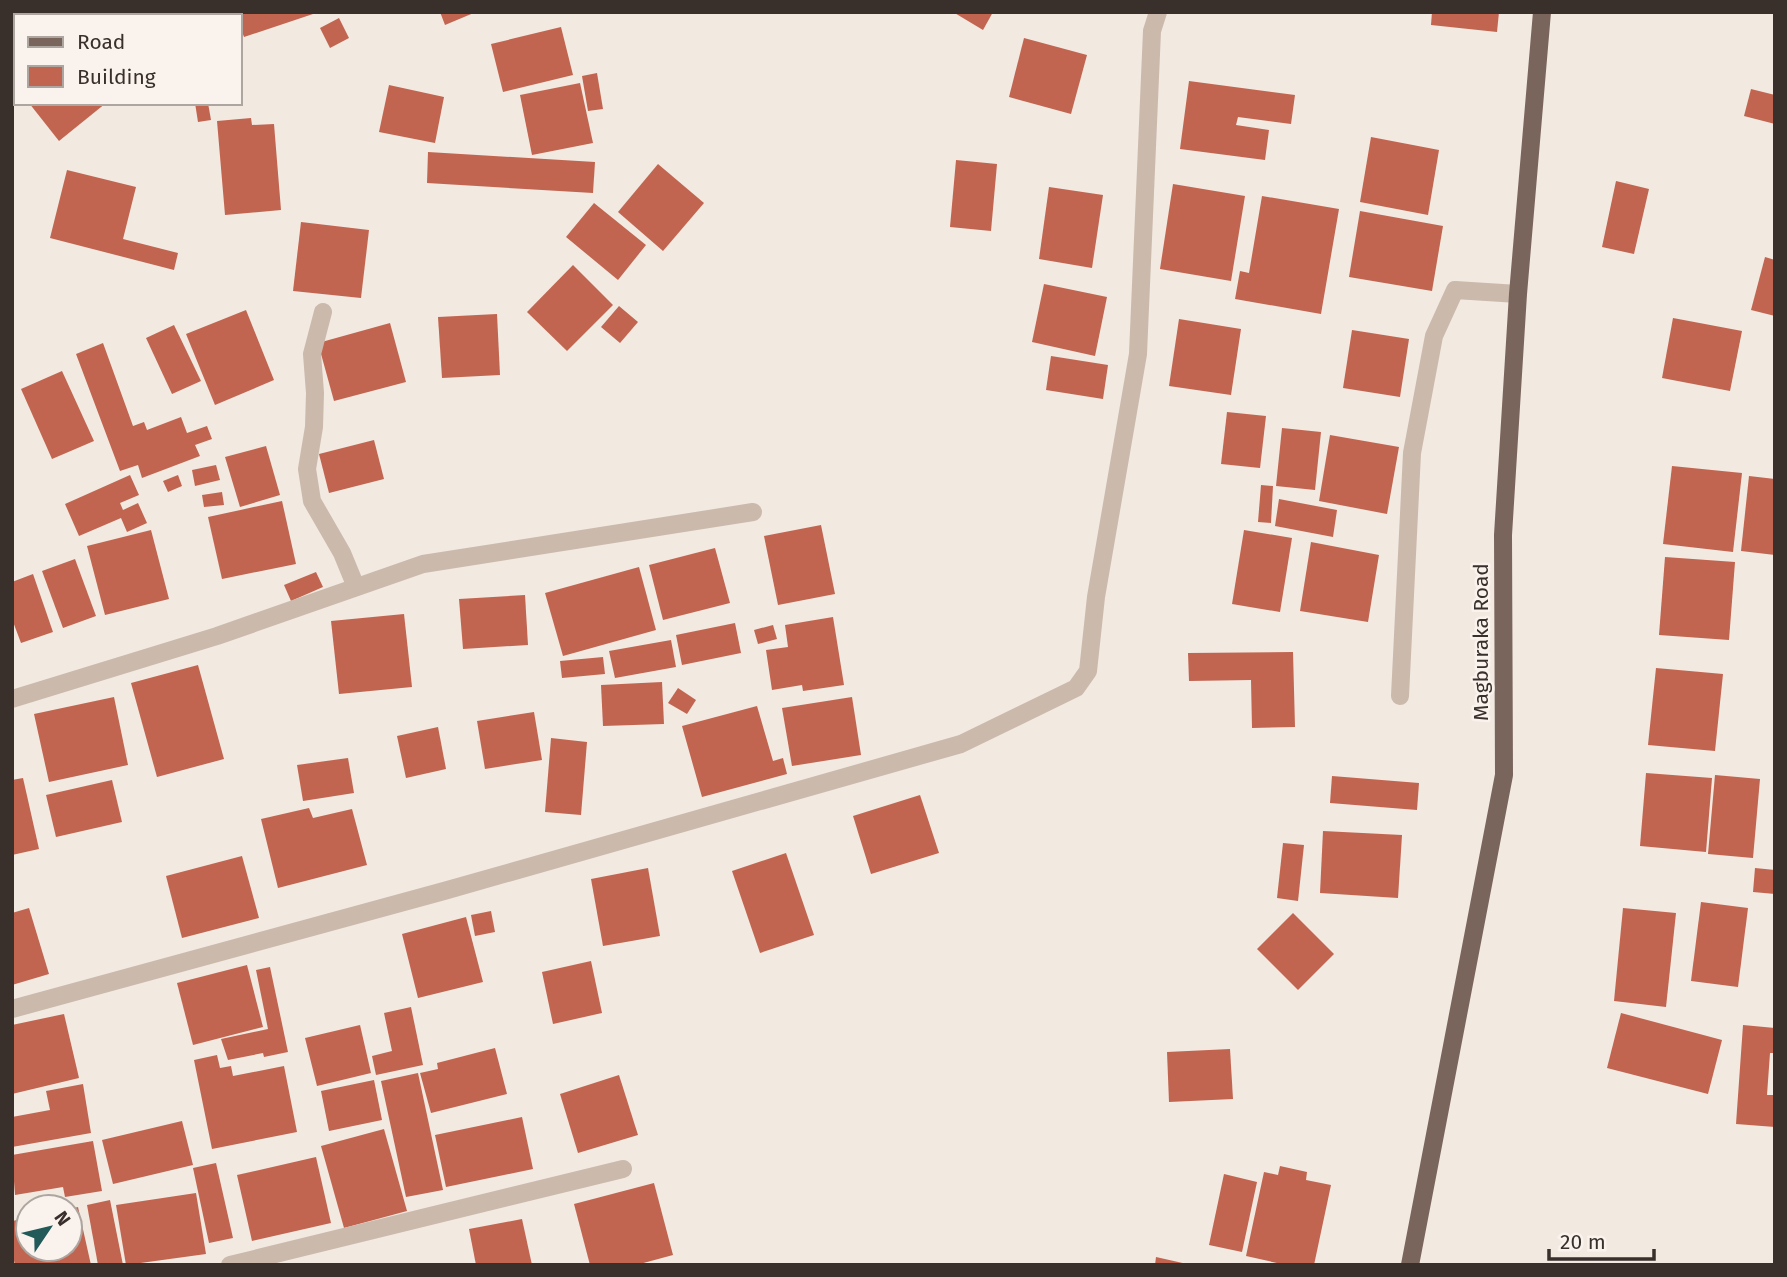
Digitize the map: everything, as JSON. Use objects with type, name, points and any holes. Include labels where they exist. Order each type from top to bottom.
[{"type":"main road","name":"Magburaka Road","points":[[1410,1265],[1504,775],[1503,535],[1518,293],[1542,12]]},
{"type":"street","points":[[12,1009],[444,891],[961,744],[1076,688],[1088,671],[1096,597],[1138,354],[1152,31],[1158,12]]},
{"type":"street","points":[[1400,696],[1412,453],[1434,336],[1455,290],[1518,293]]},
{"type":"street","points":[[323,312],[312,354],[314,427],[307,469],[312,501],[342,553],[356,587]]},
{"type":"street","points":[[12,699],[217,636],[423,564],[753,512]]},
{"type":"street","points":[[230,1265],[623,1169]]},
{"type":"building","points":[[12,12],[32,12],[14,14],[12,26]]},
{"type":"building","points":[[148,12],[149,14],[116,14]]},
{"type":"building","points":[[154,12],[220,14],[155,14]]},
{"type":"building","points":[[316,12],[244,37],[242,14],[236,14]]},
{"type":"building","points":[[440,12],[476,12],[445,25]]},
{"type":"building","points":[[953,12],[993,12],[983,30]]},
{"type":"building","points":[[1432,12],[1499,12],[1497,32],[1431,25]]},
{"type":"building","points":[[339,18],[349,38],[330,48],[320,28]]},
{"type":"building","points":[[561,27],[573,75],[503,92],[491,44]]},
{"type":"building","points":[[1024,38],[1087,55],[1071,114],[1009,97]]},
{"type":"building","points":[[597,73],[603,109],[588,111],[582,76]]},
{"type":"building","points":[[1189,81],[1295,95],[1291,124],[1238,117],[1236,125],[1269,130],[1265,160],[1180,149]]},
{"type":"building","points":[[580,83],[593,143],[532,155],[520,95]]},
{"type":"building","points":[[389,85],[444,97],[435,143],[379,132]]},
{"type":"building","points":[[1751,89],[1775,95],[1775,124],[1744,116]]},
{"type":"building","points":[[31,105],[104,105],[59,141]]},
{"type":"building","points":[[195,105],[208,105],[211,120],[198,122]]},
{"type":"building","points":[[251,118],[252,125],[274,124],[281,210],[225,215],[217,121]]},
{"type":"building","points":[[1371,137],[1439,150],[1428,215],[1360,202]]},
{"type":"building","points":[[428,152],[595,162],[593,193],[427,183]]},
{"type":"building","points":[[956,160],[997,164],[991,231],[950,227]]},
{"type":"building","points":[[658,164],[704,203],[663,251],[618,212]]},
{"type":"building","points":[[67,170],[136,187],[123,239],[178,253],[174,270],[50,238]]},
{"type":"building","points":[[1616,181],[1649,189],[1634,254],[1602,247]]},
{"type":"building","points":[[1173,184],[1245,196],[1231,281],[1160,269]]},
{"type":"building","points":[[1049,187],[1103,195],[1092,268],[1039,259]]},
{"type":"building","points":[[1262,196],[1339,209],[1321,314],[1235,299],[1240,271],[1249,273]]},
{"type":"building","points":[[594,203],[646,245],[618,280],[566,237]]},
{"type":"building","points":[[1360,211],[1443,226],[1432,291],[1349,277]]},
{"type":"building","points":[[301,222],[369,230],[361,298],[293,291]]},
{"type":"building","points":[[1765,257],[1775,260],[1775,316],[1751,310]]},
{"type":"building","points":[[573,265],[613,305],[567,351],[527,312]]},
{"type":"building","points":[[1044,284],[1107,297],[1095,356],[1032,342]]},
{"type":"building","points":[[619,306],[638,322],[620,343],[601,327]]},
{"type":"building","points":[[246,310],[274,380],[215,405],[186,334]]},
{"type":"building","points":[[497,314],[500,375],[442,378],[438,317]]},
{"type":"building","points":[[1673,318],[1742,331],[1730,391],[1662,378]]},
{"type":"building","points":[[1179,319],[1241,329],[1231,395],[1169,386]]},
{"type":"building","points":[[390,323],[406,382],[334,401],[318,343]]},
{"type":"building","points":[[174,325],[201,381],[172,394],[146,338]]},
{"type":"building","points":[[1352,330],[1409,339],[1400,397],[1343,388]]},
{"type":"building","points":[[103,343],[133,426],[144,422],[147,430],[181,417],[187,433],[207,426],[212,439],[195,445],[200,456],[142,478],[138,465],[120,471],[76,354]]},
{"type":"building","points":[[1051,356],[1108,365],[1103,399],[1046,390]]},
{"type":"building","points":[[62,371],[94,441],[52,459],[21,389]]},
{"type":"building","points":[[1227,412],[1266,416],[1260,468],[1221,464]]},
{"type":"building","points":[[1282,428],[1321,432],[1315,490],[1276,486]]},
{"type":"building","points":[[1330,435],[1399,447],[1387,514],[1319,501]]},
{"type":"building","points":[[374,440],[384,479],[329,493],[319,454]]},
{"type":"building","points":[[266,446],[280,495],[240,507],[225,457]]},
{"type":"building","points":[[216,465],[220,480],[195,486],[192,470]]},
{"type":"building","points":[[1672,466],[1742,473],[1733,552],[1663,544]]},
{"type":"building","points":[[130,475],[139,495],[120,503],[123,510],[138,503],[147,523],[127,532],[121,518],[79,536],[65,504]]},
{"type":"building","points":[[178,475],[182,486],[168,492],[163,481]]},
{"type":"building","points":[[1749,476],[1775,479],[1775,555],[1741,551]]},
{"type":"building","points":[[1261,485],[1273,486],[1271,523],[1258,522]]},
{"type":"building","points":[[222,492],[224,505],[204,507],[202,495]]},
{"type":"building","points":[[1279,499],[1337,510],[1333,537],[1275,526]]},
{"type":"building","points":[[282,501],[296,564],[222,579],[208,517]]},
{"type":"building","points":[[821,525],[835,594],[778,605],[764,536]]},
{"type":"building","points":[[151,530],[169,599],[105,615],[87,546]]},
{"type":"building","points":[[1244,530],[1292,538],[1280,612],[1232,604]]},
{"type":"building","points":[[1311,542],[1379,555],[1368,622],[1300,611]]},
{"type":"building","points":[[715,548],[730,603],[663,620],[649,565]]},
{"type":"building","points":[[1665,557],[1735,562],[1729,640],[1659,635]]},
{"type":"building","points":[[75,559],[96,616],[63,628],[42,571]]},
{"type":"building","points":[[639,567],[656,630],[563,656],[545,593]]},
{"type":"building","points":[[316,572],[323,587],[291,601],[284,585]]},
{"type":"building","points":[[33,574],[53,632],[21,643],[12,619],[12,582]]},
{"type":"building","points":[[525,595],[528,645],[463,649],[459,599]]},
{"type":"building","points":[[404,614],[412,687],[339,694],[331,621]]},
{"type":"building","points":[[833,617],[844,685],[803,691],[802,685],[772,690],[766,650],[788,647],[785,625]]},
{"type":"building","points":[[735,623],[741,653],[682,665],[676,635]]},
{"type":"building","points":[[773,625],[777,639],[758,644],[754,630]]},
{"type":"building","points":[[671,640],[676,667],[615,678],[609,651]]},
{"type":"building","points":[[1293,652],[1295,727],[1252,728],[1251,680],[1189,681],[1188,653]]},
{"type":"building","points":[[603,657],[605,674],[562,678],[560,661]]},
{"type":"building","points":[[198,665],[224,759],[157,777],[131,683]]},
{"type":"building","points":[[1656,668],[1723,674],[1715,751],[1648,745]]},
{"type":"building","points":[[662,682],[664,724],[603,726],[601,685]]},
{"type":"building","points":[[678,688],[696,700],[687,714],[668,703]]},
{"type":"building","points":[[114,697],[128,765],[49,782],[34,714]]},
{"type":"building","points":[[852,697],[861,755],[792,766],[782,708]]},
{"type":"building","points":[[757,706],[773,761],[783,758],[787,774],[702,797],[682,726]]},
{"type":"building","points":[[534,712],[542,760],[485,769],[477,721]]},
{"type":"building","points":[[438,727],[446,769],[406,778],[397,736]]},
{"type":"building","points":[[551,738],[587,742],[581,815],[545,812]]},
{"type":"building","points":[[348,758],[354,793],[303,801],[297,765]]},
{"type":"building","points":[[1646,773],[1712,778],[1706,852],[1640,846]]},
{"type":"building","points":[[1715,775],[1760,779],[1753,858],[1708,854]]},
{"type":"building","points":[[1332,776],[1419,783],[1417,810],[1330,803]]},
{"type":"building","points":[[23,778],[39,849],[12,855],[12,780]]},
{"type":"building","points":[[112,780],[122,822],[56,837],[46,795]]},
{"type":"building","points":[[920,795],[939,853],[871,874],[853,816]]},
{"type":"building","points":[[309,808],[313,818],[352,809],[367,865],[278,888],[261,819]]},
{"type":"building","points":[[1323,831],[1402,835],[1398,898],[1320,893]]},
{"type":"building","points":[[1283,843],[1304,845],[1298,901],[1277,898]]},
{"type":"building","points":[[786,853],[814,935],[760,953],[732,871]]},
{"type":"building","points":[[242,856],[259,918],[182,938],[166,876]]},
{"type":"building","points":[[648,868],[660,936],[603,946],[591,879]]},
{"type":"building","points":[[1755,868],[1775,870],[1775,894],[1753,892]]},
{"type":"building","points":[[1701,902],[1748,908],[1738,987],[1691,981]]},
{"type":"building","points":[[29,908],[49,974],[12,985],[12,913]]},
{"type":"building","points":[[1623,908],[1676,913],[1666,1007],[1614,1001]]},
{"type":"building","points":[[491,911],[495,932],[475,936],[471,915]]},
{"type":"building","points":[[1293,913],[1334,954],[1298,990],[1257,949]]},
{"type":"building","points":[[466,917],[483,982],[418,998],[402,934]]},
{"type":"building","points":[[591,961],[602,1013],[553,1024],[542,972]]},
{"type":"building","points":[[247,965],[263,1027],[193,1045],[177,983]]},
{"type":"building","points":[[270,967],[288,1052],[264,1057],[263,1053],[228,1060],[221,1039],[268,1029],[256,970]]},
{"type":"building","points":[[411,1007],[423,1065],[376,1075],[372,1056],[392,1051],[384,1013]]},
{"type":"building","points":[[1621,1013],[1722,1040],[1708,1094],[1607,1068]]},
{"type":"building","points":[[64,1014],[79,1078],[12,1094],[12,1025]]},
{"type":"building","points":[[360,1025],[371,1073],[317,1086],[305,1038]]},
{"type":"building","points":[[1743,1025],[1775,1028],[1775,1053],[1770,1053],[1767,1095],[1775,1095],[1775,1127],[1736,1124]]},
{"type":"building","points":[[495,1048],[507,1094],[431,1113],[420,1073],[438,1069],[437,1063]]},
{"type":"building","points":[[1230,1049],[1233,1099],[1169,1102],[1167,1052]]},
{"type":"building","points":[[217,1055],[220,1068],[231,1066],[233,1076],[284,1066],[297,1132],[212,1149],[194,1060]]},
{"type":"building","points":[[418,1073],[443,1190],[406,1197],[381,1081]]},
{"type":"building","points":[[619,1075],[638,1135],[578,1153],[560,1094]]},
{"type":"building","points":[[374,1080],[382,1120],[329,1131],[321,1091]]},
{"type":"building","points":[[83,1084],[91,1133],[12,1147],[12,1117],[50,1110],[46,1091]]},
{"type":"building","points":[[522,1117],[533,1169],[446,1187],[435,1135]]},
{"type":"building","points":[[182,1121],[193,1165],[113,1184],[102,1140]]},
{"type":"building","points":[[384,1129],[407,1211],[344,1228],[321,1146]]},
{"type":"building","points":[[93,1141],[102,1191],[64,1193],[63,1187],[15,1193],[12,1155]]},
{"type":"building","points":[[316,1157],[331,1223],[252,1241],[237,1175]]},
{"type":"building","points":[[216,1163],[233,1238],[209,1243],[193,1168]]},
{"type":"building","points":[[1280,1166],[1307,1172],[1306,1180],[1331,1185],[1314,1265],[1286,1265],[1246,1256],[1264,1172],[1278,1175]]},
{"type":"building","points":[[1224,1174],[1257,1182],[1242,1252],[1209,1245]]},
{"type":"building","points":[[654,1183],[673,1255],[636,1265],[590,1265],[574,1204]]},
{"type":"building","points":[[196,1193],[206,1254],[126,1265],[116,1205]]},
{"type":"building","points":[[110,1200],[123,1265],[98,1265],[87,1205]]},
{"type":"building","points":[[522,1219],[532,1265],[476,1265],[469,1229]]},
{"type":"building","points":[[14,1221],[14,1261],[12,1252]]},
{"type":"building","points":[[84,1234],[91,1265],[15,1265],[84,1263]]},
{"type":"building","points":[[1156,1257],[1187,1264],[1187,1265],[1155,1265]]}]
